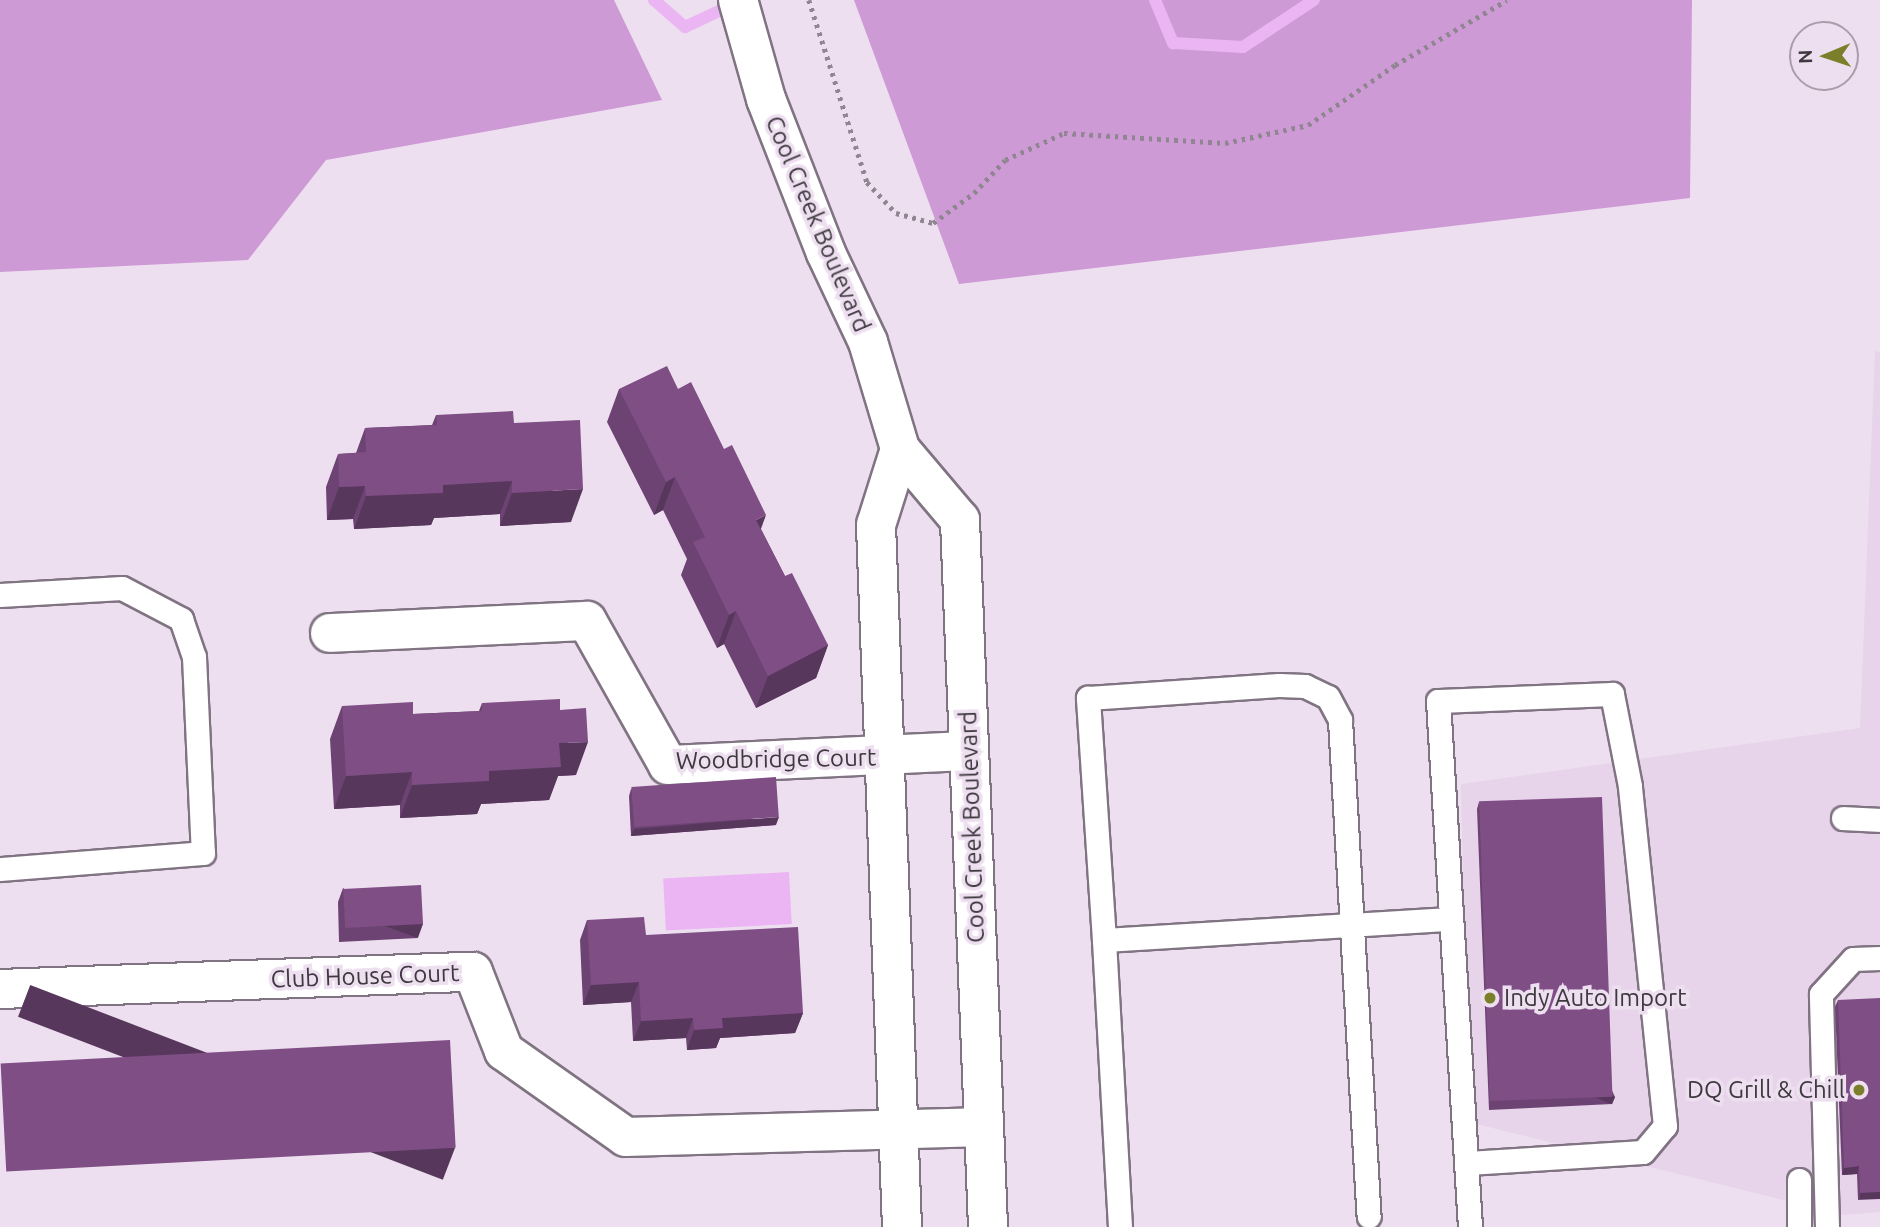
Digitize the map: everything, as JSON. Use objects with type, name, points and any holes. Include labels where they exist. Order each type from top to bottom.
[{"type":"street","name":"Cool Creek Boulevard","points":[[738,0],[766,99],[826,253],[868,342],[900,449],[960,520],[988,1227]]},
{"type":"street","points":[[900,449],[876,524],[902,1227]]},
{"type":"street","name":"Woodbridge Court","points":[[330,633],[587,621],[668,765],[969,751]]},
{"type":"street","name":"Club House Court","points":[[0,989],[473,972],[503,1051],[626,1137],[984,1127]]},
{"type":"lane","points":[[0,596],[122,588],[181,619],[194,657],[203,853],[0,869]]},
{"type":"lane","points":[[1120,1227],[1088,698],[1279,685],[1305,686],[1328,697],[1340,720],[1355,925],[1369,1216]]},
{"type":"lane","points":[[1468,1163],[1643,1152],[1665,1126],[1630,786],[1612,694],[1438,701],[1470,1227]]},
{"type":"lane","points":[[1843,818],[1880,820]]},
{"type":"lane","points":[[1104,940],[1450,919]]},
{"type":"lane","points":[[1827,1227],[1821,994],[1853,959],[1880,958]]},
{"type":"lane","points":[[1799,1180],[1799,1227]]},
{"type":"path","points":[[809,0],[867,182],[896,213],[933,223],[974,192],[1005,160],[1065,133],[1225,144],[1308,125],[1395,65],[1507,0]]},
{"type":"shaded area","points":[[0,0],[614,0],[662,100],[326,160],[248,260],[0,272]]},
{"type":"shaded area","points":[[854,0],[1692,0],[1690,198],[959,284]]},
{"type":"shaded area","points":[[1875,351],[1880,352],[1880,1212],[1844,1215],[1468,1122],[1461,784],[1860,728]]},
{"type":"shaded area","points":[[789,872],[792,924],[666,931],[663,879]]},
{"type":"building","points":[[667,366],[678,389],[691,382],[724,449],[732,445],[766,515],[756,520],[785,576],[792,573],[828,645],[768,676],[736,611],[729,615],[693,542],[705,537],[675,477],[666,482],[619,389]]},
{"type":"building","points":[[513,411],[514,423],[580,420],[583,489],[512,493],[512,481],[443,485],[443,493],[366,496],[365,486],[339,487],[338,454],[366,452],[365,428],[437,425],[436,415]]},
{"type":"building","points":[[560,699],[560,710],[586,708],[588,742],[559,743],[561,767],[489,771],[489,781],[412,785],[412,772],[346,776],[342,706],[413,702],[413,714],[482,711],[482,703]]},
{"type":"building","points":[[776,777],[779,817],[634,827],[631,787]]},
{"type":"building","points":[[1602,797],[1612,1097],[1490,1101],[1479,801]]},
{"type":"building","points":[[421,885],[423,924],[345,928],[343,889]]},
{"type":"building","points":[[644,917],[646,935],[798,927],[803,1013],[722,1018],[723,1028],[694,1030],[693,1018],[641,1021],[639,982],[591,985],[587,920]]},
{"type":"building","name":"DQ Grill & Chill","points":[[1880,998],[1880,1192],[1860,1193],[1859,1166],[1844,1168],[1838,1000]]},
{"type":"building","points":[[450,1040],[456,1148],[6,1171],[1,1064]]},
{"type":"waterway","points":[[654,0],[685,27],[736,3]]},
{"type":"waterway","points":[[1155,0],[1173,43],[1243,47],[1314,0]]},
{"type":"place","name":"Indy Auto Import","points":[[1490,998]]},
{"type":"place","name":"DQ Grill & Chill","points":[[1859,1090]]}]
